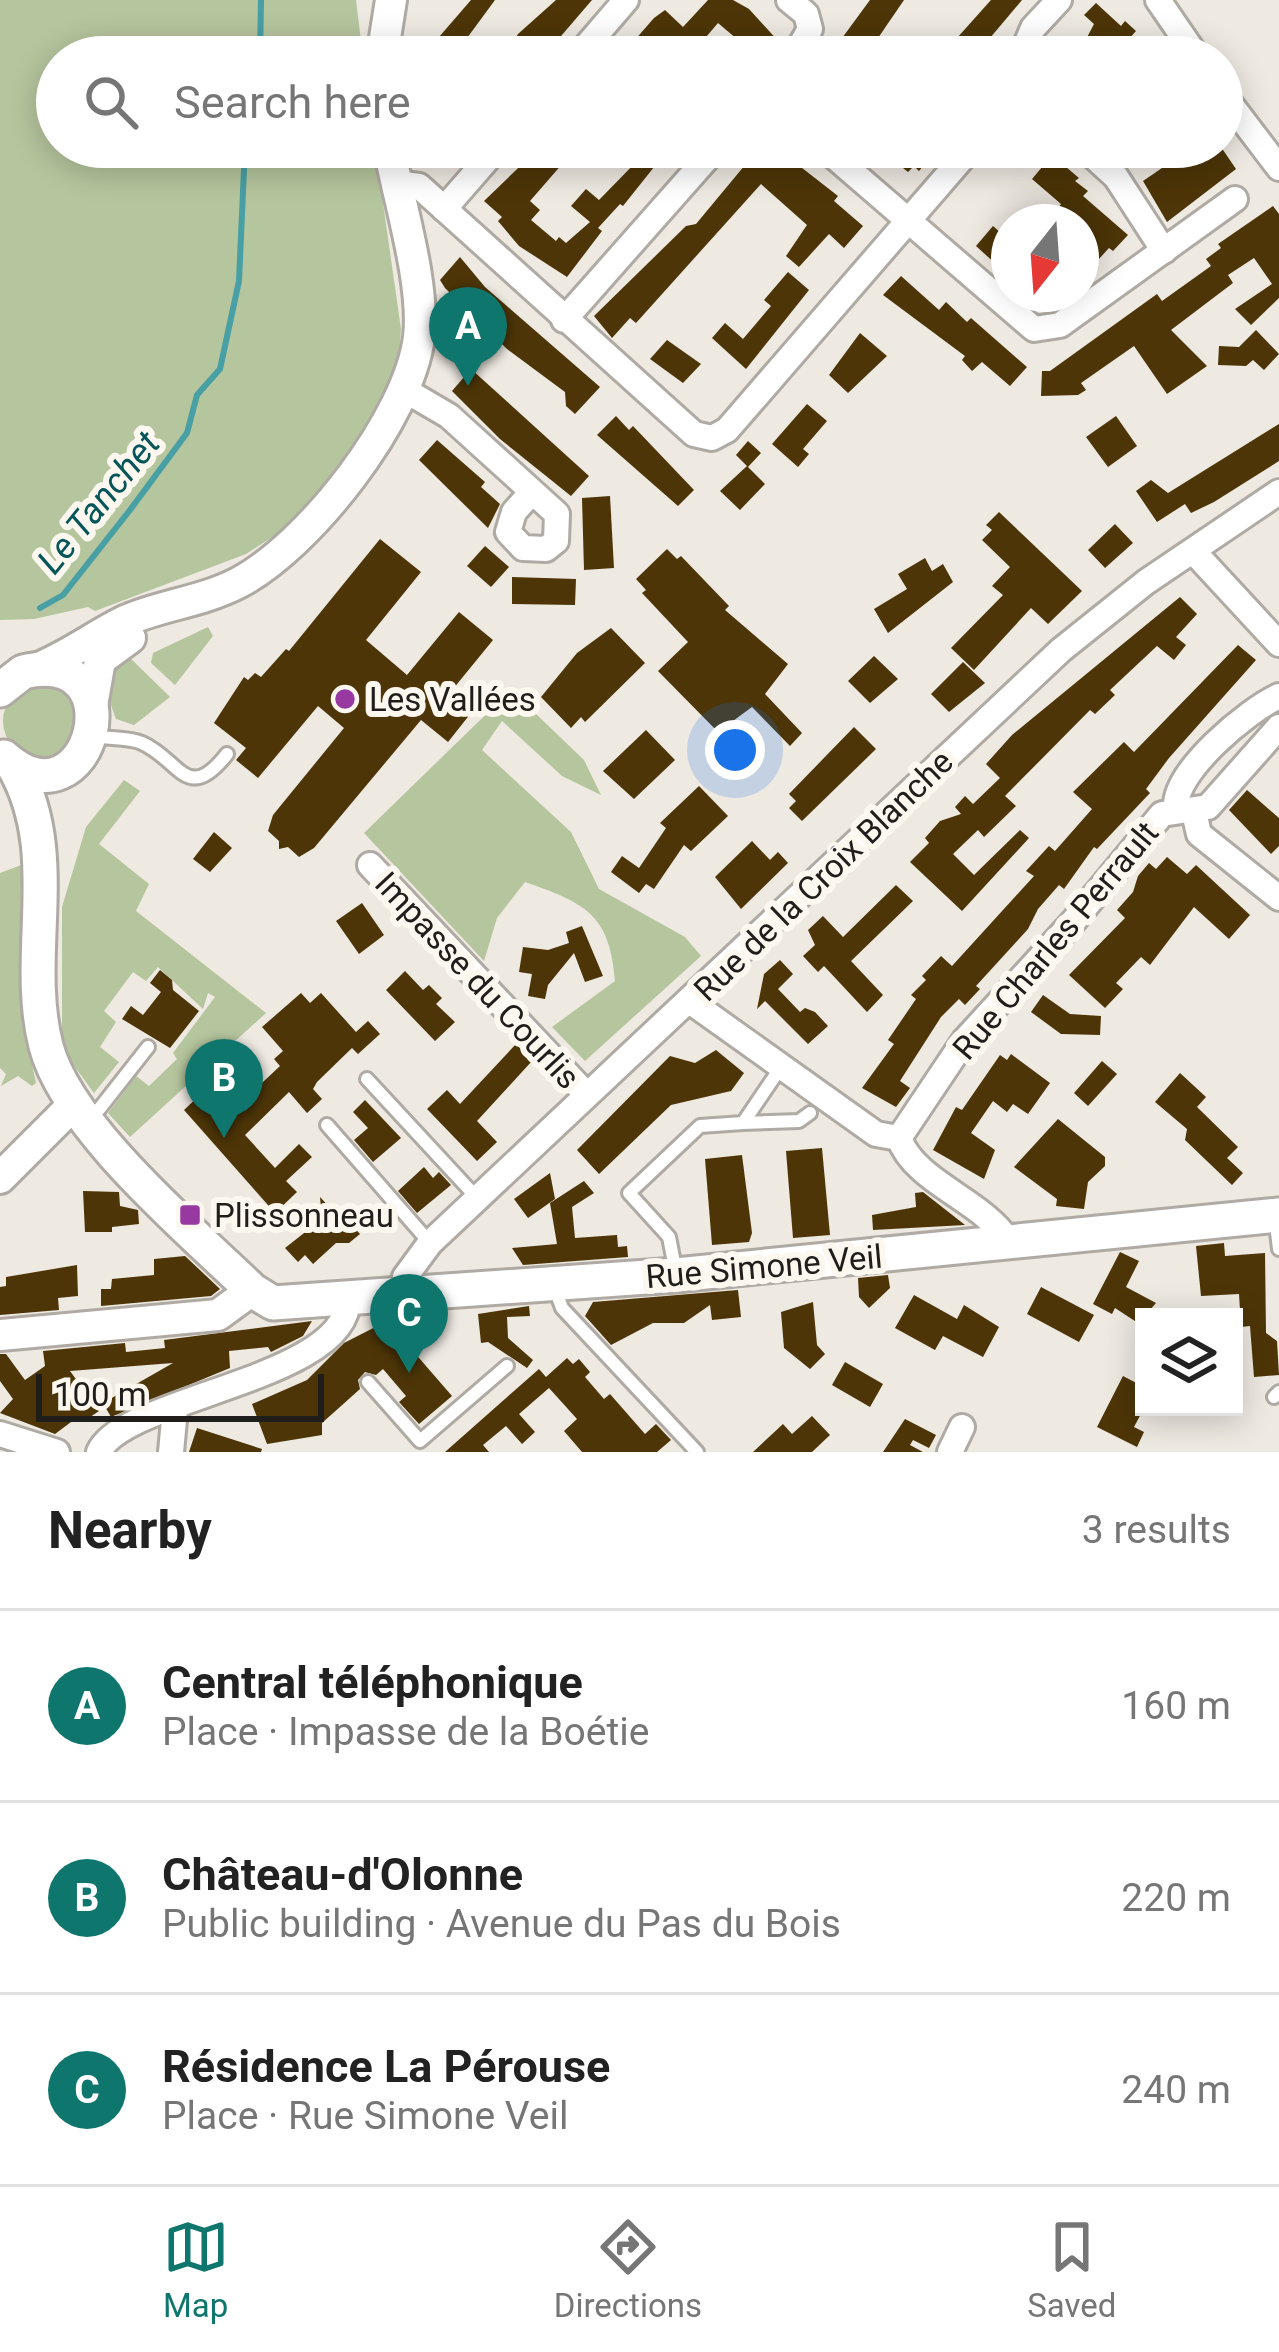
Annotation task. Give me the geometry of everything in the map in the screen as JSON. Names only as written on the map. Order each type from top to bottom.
[{"type":"main road","points":[[15,675],[77,682],[86,735],[60,794],[42,880]]},
{"type":"main road","points":[[6,759],[43,774],[86,735]]},
{"type":"main road","points":[[6,759],[35,814],[42,880],[43,1026],[56,1077],[81,1114],[252,1290]]},
{"type":"main road","name":"Rue Simone Veil","points":[[252,1290],[273,1303],[348,1299],[676,1275],[1010,1242],[1278,1226]]},
{"type":"street","points":[[385,36],[391,0]]},
{"type":"street","points":[[595,36],[626,0]]},
{"type":"street","points":[[789,0],[806,14],[810,28],[806,36]]},
{"type":"street","points":[[1030,36],[1059,0]]},
{"type":"street","points":[[1158,0],[1183,36]]},
{"type":"street","points":[[1243,118],[1276,157]]},
{"type":"street","points":[[15,675],[70,656],[120,623],[170,610],[242,581],[284,549],[364,458],[403,388],[420,324],[392,168]]},
{"type":"street","points":[[444,209],[480,168]]},
{"type":"street","points":[[564,320],[698,168]]},
{"type":"street","points":[[847,168],[1034,329],[1060,325],[1235,199]]},
{"type":"street","points":[[395,183],[415,184],[694,434],[712,438],[727,430],[954,168]]},
{"type":"street","points":[[1106,168],[1164,251]]},
{"type":"street","points":[[403,388],[449,416],[532,492]]},
{"type":"street","name":"Rue de la Croix Blanche","points":[[403,1294],[405,1277],[430,1243],[1061,650],[1279,492]]},
{"type":"street","points":[[1193,551],[1279,644]]},
{"type":"street","points":[[86,735],[100,660],[170,610]]},
{"type":"street","name":"Rue Charles Perrault","points":[[1185,810],[1184,782],[1244,715],[1279,696]]},
{"type":"street","name":"Rue Charles Perrault","points":[[899,1138],[964,1041],[1072,923],[1162,814],[1208,806],[1279,727]]},
{"type":"street","points":[[1185,810],[1199,833],[1279,898]]},
{"type":"street","name":"Impasse du Courlis","points":[[370,865],[587,1095]]},
{"type":"street","points":[[691,1002],[876,1134],[899,1138],[906,1154],[990,1216],[1010,1242]]},
{"type":"street","points":[[0,1178],[81,1114]]},
{"type":"street","points":[[0,1335],[218,1315],[252,1290]]},
{"type":"street","points":[[99,1452],[108,1435],[331,1342],[346,1317],[348,1299]]},
{"type":"street","points":[[171,1452],[175,1409]]},
{"type":"street","points":[[950,1452],[962,1427]]},
{"type":"street","points":[[2,1438],[57,1452]]},
{"type":"lane","points":[[86,735],[141,742],[177,772],[195,779],[211,774],[227,754]]},
{"type":"lane","points":[[81,1114],[148,1046]]},
{"type":"lane","points":[[743,1123],[781,1067]]},
{"type":"lane","points":[[367,1079],[479,1200]]},
{"type":"lane","points":[[676,1275],[668,1237],[628,1193],[700,1126],[799,1120],[810,1113]]},
{"type":"lane","points":[[327,1125],[430,1243]]},
{"type":"lane","points":[[554,1285],[562,1308],[697,1452]]},
{"type":"lane","points":[[368,1382],[420,1441],[507,1366]]},
{"type":"green space","points":[[0,0],[356,0],[360,36],[36,36],[36,168],[378,168],[401,329],[398,369],[387,398],[321,498],[288,527],[246,554],[95,611],[88,607],[34,619],[0,620]]},
{"type":"green space","points":[[208,627],[213,636],[175,685],[151,663],[153,653]]},
{"type":"green space","points":[[124,652],[170,697],[134,725],[116,719],[105,689],[109,661]]},
{"type":"green space","points":[[41,683],[68,694],[79,721],[68,748],[41,759],[14,748],[3,721],[14,694]]},
{"type":"green space","points":[[511,690],[584,760],[601,795],[562,776],[502,721],[482,750],[571,832],[599,889],[685,937],[701,956],[585,1061],[552,1027],[615,981],[607,940],[591,914],[525,882],[497,918],[484,961],[364,833]]},
{"type":"green space","points":[[124,780],[140,791],[99,844],[149,884],[136,911],[266,1013],[130,1137],[108,1113],[136,1076],[149,1086],[177,1059],[173,1053],[215,997],[208,993],[203,1009],[158,967],[146,981],[133,972],[104,1011],[116,1022],[100,1047],[119,1062],[94,1093],[72,1063],[62,1035],[62,907],[86,827]]},
{"type":"green space","points":[[21,865],[24,1027],[36,1083],[32,1086],[18,1076],[1,1086],[6,1074],[0,1068],[0,873]]},
{"type":"building","points":[[471,0],[495,0],[469,36],[440,36]]},
{"type":"building","points":[[556,0],[592,0],[561,36],[518,34]]},
{"type":"building","points":[[708,0],[733,0],[749,9],[774,36],[733,36],[718,23],[707,36],[638,36],[665,10],[683,27]]},
{"type":"building","points":[[870,0],[904,0],[879,36],[844,36]]},
{"type":"building","points":[[991,0],[1022,0],[992,36],[959,36]]},
{"type":"building","points":[[1096,3],[1121,26],[1125,21],[1136,31],[1132,36],[1088,36],[1094,24],[1084,15]]},
{"type":"building","points":[[518,168],[559,168],[530,201],[540,210],[531,220],[556,241],[559,237],[566,243],[590,222],[571,206],[586,189],[599,200],[630,168],[653,168],[598,228],[602,231],[567,277],[519,246],[498,221],[502,217],[484,201]]},
{"type":"building","points":[[743,168],[802,168],[838,196],[834,201],[863,226],[844,248],[829,234],[799,267],[786,256],[807,225],[761,184],[636,323],[630,318],[612,338],[594,316],[686,226],[696,224]]},
{"type":"building","points":[[1041,168],[1067,168],[1079,178],[1075,181],[1088,191],[1083,196],[1092,204],[1061,204],[1032,179]]},
{"type":"building","points":[[1162,168],[1236,169],[1167,222],[1143,181]]},
{"type":"building","points":[[1273,206],[1279,214],[1279,298],[1251,325],[1235,309],[1272,284],[1254,258],[1228,275],[1233,283],[1171,330],[1207,366],[1167,394],[1134,346],[1081,383],[1086,390],[1078,395],[1041,396],[1042,371],[1050,371],[1157,294],[1162,301],[1211,266],[1206,259],[1221,248],[1218,244]]},
{"type":"building","points":[[1099,210],[1128,235],[1113,251],[1109,248],[1099,259]]},
{"type":"building","points":[[991,228],[991,260],[976,246]]},
{"type":"building","points":[[460,257],[485,287],[600,387],[575,414],[566,406],[565,392],[507,349],[445,288],[440,280]]},
{"type":"building","points":[[788,272],[809,290],[746,369],[712,338],[725,323],[743,339],[771,306],[764,300]]},
{"type":"building","points":[[901,276],[939,310],[946,302],[967,322],[971,318],[1027,367],[1010,386],[982,362],[972,371],[962,360],[965,356],[883,295]]},
{"type":"building","points":[[1256,330],[1279,354],[1264,370],[1253,360],[1246,366],[1218,365],[1219,346],[1239,347]]},
{"type":"building","points":[[860,333],[887,356],[848,393],[829,375]]},
{"type":"building","points":[[667,340],[701,364],[683,383],[650,359]]},
{"type":"building","points":[[471,369],[589,476],[571,496],[500,439],[452,391]]},
{"type":"building","points":[[807,404],[827,421],[803,449],[809,454],[798,467],[772,444]]},
{"type":"building","points":[[616,416],[629,430],[633,426],[694,490],[678,506],[597,435]]},
{"type":"building","points":[[1116,416],[1137,446],[1108,467],[1086,437]]},
{"type":"building","points":[[1279,424],[1279,461],[1191,513],[1185,504],[1157,522],[1136,491],[1151,480],[1168,493]]},
{"type":"building","points":[[437,440],[485,482],[481,487],[500,504],[488,528],[419,460]]},
{"type":"building","points":[[748,441],[761,453],[748,467],[765,484],[740,510],[720,491],[747,466],[736,455]]},
{"type":"building","points":[[610,496],[614,568],[584,570],[582,498]]},
{"type":"building","points":[[999,512],[1082,591],[1048,624],[1031,608],[974,670],[951,648],[1003,595],[992,586],[1010,567],[982,540],[992,530],[986,525]]},
{"type":"building","points":[[1115,524],[1133,543],[1105,568],[1088,550]]},
{"type":"building","name":"Les Vallées","points":[[380,539],[421,572],[366,640],[407,675],[459,612],[493,640],[453,689],[475,708],[448,742],[421,720],[314,848],[299,857],[288,847],[279,849],[279,841],[268,831],[273,815],[344,728],[318,706],[258,778],[236,760],[246,748],[214,723],[244,677],[248,680],[255,673],[261,677],[289,651]]},
{"type":"building","points":[[485,546],[509,567],[491,587],[467,566]]},
{"type":"building","points":[[667,549],[677,559],[681,556],[729,606],[725,610],[788,664],[765,694],[802,733],[790,746],[752,707],[718,732],[658,671],[688,642],[642,593],[646,590],[636,579]]},
{"type":"building","points":[[925,558],[932,571],[943,564],[953,582],[888,633],[874,609],[907,589],[898,574]]},
{"type":"building","points":[[512,577],[576,579],[575,605],[512,604]]},
{"type":"building","points":[[1180,597],[1197,614],[1176,637],[1186,645],[1174,660],[1157,646],[1110,690],[1115,695],[1095,714],[1090,710],[1005,796],[1016,806],[984,837],[978,830],[953,854],[974,875],[1020,830],[1029,838],[962,911],[910,862],[929,843],[925,838],[940,821],[961,814],[955,807],[965,796],[973,804],[1000,778],[986,764],[1012,735]]},
{"type":"building","points":[[611,628],[645,663],[585,722],[581,717],[571,728],[541,697],[577,653]]},
{"type":"building","points":[[1238,645],[1256,660],[1169,758],[1146,789],[1150,793],[1094,847],[1064,889],[1059,885],[1038,909],[1028,929],[976,986],[980,989],[965,1005],[959,999],[941,1017],[900,1081],[910,1088],[896,1107],[862,1088],[894,1044],[888,1040],[916,999],[911,995],[926,980],[922,976],[941,956],[952,966],[1034,876],[1026,871],[1049,846],[1055,851],[1092,809],[1073,792],[1124,742],[1134,752]]},
{"type":"building","points":[[874,656],[898,679],[870,703],[848,681]]},
{"type":"building","points":[[963,662],[985,683],[949,712],[931,694]]},
{"type":"building","points":[[854,727],[876,749],[802,821],[789,808],[796,801],[789,794]]},
{"type":"building","points":[[646,730],[675,760],[634,799],[603,771]]},
{"type":"building","points":[[699,786],[728,816],[691,851],[684,845],[654,889],[646,884],[639,893],[611,872],[622,856],[639,868],[666,828],[660,823]]},
{"type":"building","points":[[1247,790],[1279,818],[1279,846],[1271,854],[1229,810]]},
{"type":"building","points":[[214,832],[232,848],[210,872],[193,859]]},
{"type":"building","points":[[752,841],[770,860],[778,852],[788,863],[741,909],[715,877]]},
{"type":"building","points":[[1167,857],[1187,874],[1196,865],[1250,915],[1229,939],[1194,907],[1150,965],[1141,957],[1116,983],[1123,989],[1105,1008],[1069,975],[1125,918],[1117,910],[1133,892],[1138,876],[1149,863],[1156,869]]},
{"type":"building","points":[[896,885],[913,901],[851,961],[883,995],[867,1012],[824,966],[818,972],[803,956],[815,945],[808,930],[823,916],[843,937]]},
{"type":"building","points":[[362,903],[384,935],[359,954],[336,921]]},
{"type":"building","points":[[582,926],[603,976],[585,982],[574,953],[548,985],[545,999],[528,996],[532,974],[519,972],[523,947],[548,950],[569,943],[566,932]]},
{"type":"building","points":[[780,960],[793,974],[778,989],[800,1012],[805,1008],[815,1012],[828,1026],[808,1044],[765,1001],[757,1009],[764,974]]},
{"type":"building","points":[[160,970],[172,980],[173,990],[199,1011],[170,1048],[122,1019],[131,1006],[143,1015],[161,992],[150,983]]},
{"type":"building","points":[[405,971],[423,990],[429,985],[442,998],[436,1004],[455,1022],[435,1041],[386,990]]},
{"type":"building","points":[[301,993],[310,1003],[321,993],[356,1032],[368,1021],[380,1034],[358,1054],[352,1048],[317,1082],[313,1089],[322,1099],[307,1113],[289,1092],[245,1135],[275,1168],[299,1144],[312,1157],[286,1181],[297,1192],[275,1213],[184,1110],[203,1092],[227,1116],[280,1066],[274,1059],[283,1051],[262,1027]]},
{"type":"building","points":[[1043,995],[1070,1014],[1101,1016],[1100,1035],[1061,1034],[1031,1012]]},
{"type":"building","points":[[516,1044],[532,1061],[477,1121],[497,1142],[477,1161],[427,1109],[447,1090],[460,1104]]},
{"type":"building","points":[[716,1050],[744,1073],[731,1091],[671,1105],[599,1174],[577,1150],[670,1056],[695,1063]]},
{"type":"building","points":[[1011,1054],[1050,1083],[1028,1114],[1013,1104],[1007,1112],[993,1101],[971,1133],[995,1150],[984,1179],[933,1150],[956,1107],[962,1110],[1000,1055],[1007,1060]]},
{"type":"building","points":[[1102,1061],[1117,1074],[1088,1106],[1074,1093]]},
{"type":"building","points":[[1180,1073],[1206,1097],[1197,1107],[1238,1147],[1227,1158],[1243,1173],[1232,1185],[1185,1140],[1187,1129],[1155,1102]]},
{"type":"building","points":[[365,1100],[401,1138],[373,1162],[354,1140],[368,1128],[353,1112]]},
{"type":"building","points":[[1058,1119],[1105,1157],[1105,1166],[1088,1182],[1084,1209],[1056,1206],[1057,1199],[1014,1167]]},
{"type":"building","points":[[822,1148],[830,1235],[793,1238],[786,1151]]},
{"type":"building","points":[[742,1155],[752,1233],[749,1242],[712,1245],[705,1159]]},
{"type":"building","points":[[424,1167],[433,1178],[439,1172],[451,1185],[417,1213],[398,1191]]},
{"type":"building","points":[[550,1173],[555,1199],[528,1218],[514,1199]]},
{"type":"building","points":[[584,1181],[594,1193],[572,1207],[575,1238],[617,1235],[618,1247],[627,1246],[628,1257],[523,1265],[512,1248],[557,1244],[550,1203]]},
{"type":"building","points":[[83,1191],[119,1192],[120,1206],[138,1210],[139,1224],[112,1227],[112,1232],[85,1232]]},
{"type":"building","points":[[923,1192],[965,1225],[873,1230],[872,1215],[916,1207],[915,1193]]},
{"type":"building","points":[[320,1197],[335,1213],[348,1214],[348,1221],[360,1234],[349,1243],[336,1243],[313,1264],[305,1255],[298,1262],[285,1248],[322,1219]]},
{"type":"building","points":[[1224,1243],[1225,1256],[1265,1253],[1266,1333],[1277,1341],[1279,1375],[1254,1377],[1250,1326],[1243,1327],[1239,1294],[1201,1296],[1196,1246]]},
{"type":"building","points":[[1120,1252],[1139,1261],[1126,1287],[1156,1303],[1152,1308],[1135,1308],[1135,1321],[1115,1308],[1112,1314],[1093,1304]]},
{"type":"building","points":[[185,1256],[220,1289],[211,1296],[101,1306],[101,1289],[111,1289],[112,1279],[154,1275],[154,1259]]},
{"type":"building","points":[[77,1265],[78,1296],[58,1298],[59,1310],[0,1315],[0,1287],[6,1286],[6,1277]]},
{"type":"building","points":[[888,1275],[890,1288],[869,1308],[859,1297],[858,1278]]},
{"type":"building","points":[[1041,1287],[1094,1315],[1079,1342],[1027,1314]]},
{"type":"building","points":[[738,1290],[741,1317],[712,1320],[710,1305],[684,1323],[653,1323],[611,1345],[585,1316],[593,1302]]},
{"type":"building","points":[[914,1295],[957,1319],[964,1305],[999,1327],[983,1357],[943,1336],[935,1350],[895,1328]]},
{"type":"building","points":[[813,1302],[817,1345],[825,1354],[810,1369],[784,1348],[781,1312]]},
{"type":"building","points":[[529,1306],[530,1316],[507,1317],[508,1338],[533,1360],[527,1368],[488,1342],[481,1343],[478,1314]]},
{"type":"building","points":[[312,1321],[303,1336],[271,1352],[268,1347],[229,1351],[230,1368],[111,1417],[103,1403],[173,1363],[70,1371],[99,1411],[83,1422],[79,1416],[55,1434],[0,1413],[13,1399],[0,1381],[0,1354],[6,1354],[25,1380],[45,1366],[43,1351],[125,1343],[126,1352],[165,1348],[164,1340]]},
{"type":"building","points":[[387,1321],[452,1396],[419,1424],[399,1402],[406,1396],[383,1369],[376,1375],[365,1372],[358,1380],[360,1389],[322,1423],[322,1435],[267,1444],[252,1404],[307,1380],[344,1343]]},
{"type":"building","points":[[567,1358],[573,1364],[579,1359],[590,1372],[585,1377],[604,1399],[610,1394],[645,1434],[656,1424],[671,1440],[657,1452],[582,1452],[564,1431],[577,1419],[549,1388],[519,1414],[535,1432],[522,1444],[506,1426],[483,1445],[489,1452],[445,1452],[539,1369],[546,1377]]},
{"type":"building","points":[[845,1362],[883,1384],[870,1407],[832,1385]]},
{"type":"building","points":[[1123,1376],[1135,1382],[1135,1416],[1140,1416],[1134,1427],[1144,1432],[1137,1447],[1097,1427]]},
{"type":"building","points":[[812,1416],[830,1435],[812,1452],[753,1452],[783,1424],[792,1434]]},
{"type":"building","points":[[905,1419],[936,1435],[929,1448],[913,1440],[910,1445],[923,1452],[883,1452]]},
{"type":"building","points":[[197,1428],[262,1449],[261,1452],[189,1452]]},
{"type":"waterway","name":"Le Tanchet","points":[[260,36],[261,0]]},
{"type":"waterway","name":"Le Tanchet","points":[[40,608],[63,595],[130,510],[187,433],[197,395],[220,369],[239,281],[244,168]]},
{"type":"place","name":"Central téléphonique","points":[[468,386]]},
{"type":"place","name":"Les Vallées","points":[[345,699]]},
{"type":"place","name":"Château-d'Olonne","points":[[224,1138]]},
{"type":"place","name":"Plissonneau","points":[[190,1215]]},
{"type":"place","name":"Résidence La Pérouse","points":[[409,1373]]}]
